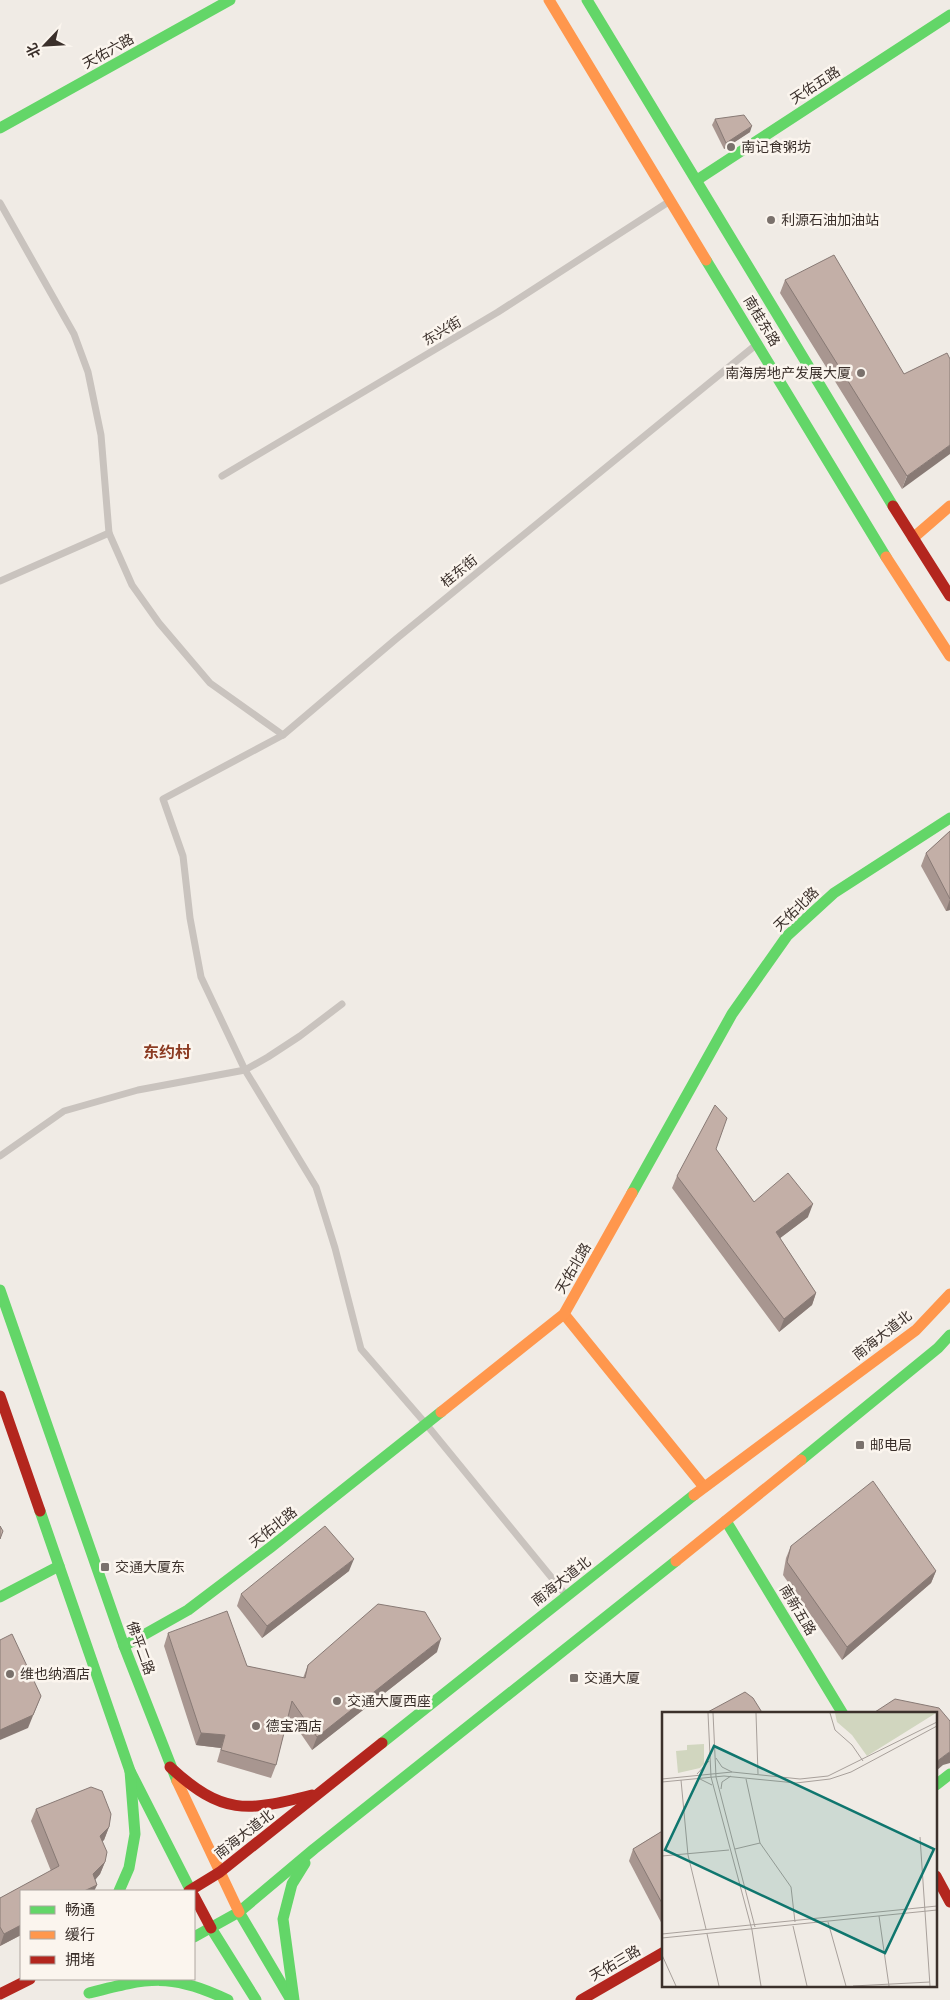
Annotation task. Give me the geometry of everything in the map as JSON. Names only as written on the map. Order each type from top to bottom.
[{"type":"main road","name":"天佑六路","points":[[0,128],[230,0]]},
{"type":"main road","name":"南桂东路","points":[[549,0],[885,554],[950,656]]},
{"type":"main road","name":"南桂东路","points":[[587,0],[950,596]]},
{"type":"main road","name":"天佑五路","points":[[697,180],[950,14]]},
{"type":"main road","points":[[913,538],[950,506]]},
{"type":"main road","name":"天佑北路","points":[[124,1646],[188,1610],[271,1547],[564,1314],[732,1014],[787,936],[834,894],[950,818]]},
{"type":"main road","name":"佛平二路","points":[[0,1290],[124,1646],[170,1767],[192,1817],[239,1912],[292,2000]]},
{"type":"main road","name":"南海大道北","points":[[194,1890],[320,1794],[704,1487],[916,1330],[950,1294]]},
{"type":"main road","points":[[564,1314],[704,1487]]},
{"type":"main road","points":[[195,1936],[239,1912],[314,1849],[726,1521],[938,1348],[950,1335]]},
{"type":"main road","points":[[0,1396],[130,1772],[190,1890]]},
{"type":"main road","name":"南新五路","points":[[726,1521],[842,1712]]},
{"type":"main road","points":[[0,1597],[59,1566]]},
{"type":"main road","points":[[170,1767],[203,1794],[216,1802],[242,1809],[271,1806],[320,1794]]},
{"type":"main road","points":[[119,1890],[129,1868],[135,1834],[130,1772]]},
{"type":"main road","points":[[938,1783],[950,1774]]},
{"type":"main road","points":[[292,2000],[282,1919],[292,1884],[314,1849]]},
{"type":"main road","points":[[938,1880],[950,1902]]},
{"type":"main road","points":[[195,1899],[256,2000]]},
{"type":"main road","name":"天佑三路","points":[[581,2000],[662,1953]]},
{"type":"main road","points":[[0,1994],[28,1980]]},
{"type":"main road","points":[[113,1980],[85,1994],[140,1980],[176,1981],[208,1990],[228,2000]]},
{"type":"lane","name":"东兴街","points":[[222,476],[498,312],[671,200]]},
{"type":"lane","points":[[0,203],[74,334],[88,372],[101,435],[109,533],[132,585],[159,623],[210,683],[282,735]]},
{"type":"lane","name":"桂东街","points":[[245,1070],[201,977],[190,918],[183,856],[163,799],[282,735],[396,639],[758,343]]},
{"type":"lane","points":[[0,581],[109,533]]},
{"type":"lane","points":[[0,1156],[64,1111],[138,1090],[245,1070],[300,1036],[342,1004]]},
{"type":"lane","points":[[245,1070],[316,1187],[335,1248],[361,1349],[426,1424],[567,1596]]},
{"type":"building","points":[[744,115],[752,126],[726,143],[715,119]]},
{"type":"building","name":"南海房地产发展大厦","points":[[834,255],[904,374],[947,353],[950,359],[950,445],[907,476],[785,280]]},
{"type":"building","points":[[950,831],[950,899],[926,853]]},
{"type":"building","points":[[715,1105],[727,1118],[716,1149],[754,1202],[788,1173],[813,1204],[776,1232],[816,1293],[784,1319],[677,1176]]},
{"type":"building","points":[[873,1481],[936,1571],[847,1647],[787,1562],[791,1546]]},
{"type":"building","points":[[0,1526],[3,1531],[0,1539]]},
{"type":"building","points":[[325,1526],[354,1559],[267,1626],[241,1594]]},
{"type":"building","points":[[378,1604],[425,1612],[441,1639],[317,1737],[292,1701],[276,1765],[221,1750],[225,1735],[201,1733],[168,1633],[227,1611],[247,1666],[305,1678],[308,1665]]},
{"type":"building","name":"维也纳酒店","points":[[12,1634],[41,1696],[33,1715],[0,1730],[0,1640]]},
{"type":"building","points":[[745,1692],[753,1698],[762,1712],[708,1712]]},
{"type":"building","points":[[895,1699],[939,1708],[950,1721],[950,1752],[938,1761],[938,1712],[875,1712]]},
{"type":"building","points":[[91,1787],[102,1791],[111,1814],[109,1827],[100,1836],[107,1852],[105,1862],[93,1874],[97,1885],[86,1890],[20,1890],[20,1926],[4,1934],[0,1927],[0,1898],[59,1866],[36,1809]]},
{"type":"building","points":[[662,1831],[662,1903],[633,1849]]},
{"type":"traffic: fast","points":[[0,128],[230,0]]},
{"type":"traffic: fast","points":[[587,0],[893,506]]},
{"type":"traffic: fast","points":[[697,180],[950,15]]},
{"type":"traffic: fast","points":[[706,260],[886,557]]},
{"type":"traffic: fast","points":[[632,1193],[732,1014],[787,936],[834,893],[950,818]]},
{"type":"traffic: fast","points":[[0,1290],[124,1646],[177,1781]]},
{"type":"traffic: fast","points":[[801,1460],[938,1348],[950,1335]]},
{"type":"traffic: fast","points":[[124,1646],[188,1610],[271,1547],[441,1412]]},
{"type":"traffic: fast","points":[[382,1743],[694,1495]]},
{"type":"traffic: fast","points":[[40,1511],[130,1771],[190,1890]]},
{"type":"traffic: fast","points":[[726,1521],[842,1712]]},
{"type":"traffic: fast","points":[[195,1936],[239,1912],[314,1849],[676,1561]]},
{"type":"traffic: fast","points":[[0,1597],[59,1566]]},
{"type":"traffic: fast","points":[[119,1890],[129,1868],[135,1834],[130,1771]]},
{"type":"traffic: fast","points":[[938,1783],[950,1774]]},
{"type":"traffic: fast","points":[[294,2000],[283,1919],[292,1884],[305,1863]]},
{"type":"traffic: fast","points":[[239,1912],[291,2000]]},
{"type":"traffic: fast","points":[[211,1928],[256,2000]]},
{"type":"traffic: fast","points":[[89,1993],[144,1981],[159,1980],[191,1985],[228,2000]]},
{"type":"traffic: slow","points":[[549,0],[706,260]]},
{"type":"traffic: slow","points":[[913,538],[950,506]]},
{"type":"traffic: slow","points":[[886,557],[950,656]]},
{"type":"traffic: slow","points":[[441,1412],[564,1314],[632,1193]]},
{"type":"traffic: slow","points":[[694,1495],[916,1330],[950,1294]]},
{"type":"traffic: slow","points":[[564,1314],[704,1487]]},
{"type":"traffic: slow","points":[[676,1561],[801,1460]]},
{"type":"traffic: slow","points":[[177,1781],[239,1912]]},
{"type":"traffic: jam","points":[[893,506],[950,596]]},
{"type":"traffic: jam","points":[[0,1396],[40,1511]]},
{"type":"traffic: jam","points":[[191,1890],[220,1872],[382,1743]]},
{"type":"traffic: jam","points":[[170,1767],[188,1783],[205,1794],[220,1801],[236,1805],[269,1805],[312,1795]]},
{"type":"traffic: jam","points":[[938,1880],[950,1902]]},
{"type":"traffic: jam","points":[[195,1898],[211,1928]]},
{"type":"traffic: jam","points":[[581,2000],[662,1953]]},
{"type":"traffic: jam","points":[[0,1994],[28,1980]]},
{"type":"place","name":"南记食粥坊","points":[[731,147]]},
{"type":"place","name":"利源石油加油站","points":[[771,220]]},
{"type":"place","name":"南海房地产发展大厦","points":[[861,373]]},
{"type":"place","name":"邮电局","points":[[860,1445]]},
{"type":"place","name":"交通大厦东","points":[[105,1567]]},
{"type":"place","name":"维也纳酒店","points":[[10,1674]]},
{"type":"place","name":"交通大厦","points":[[574,1678]]},
{"type":"place","name":"交通大厦西座","points":[[337,1701]]},
{"type":"place","name":"德宝酒店","points":[[256,1726]]},
{"type":"district","name":"东约村","points":[[167,1052]]}]
